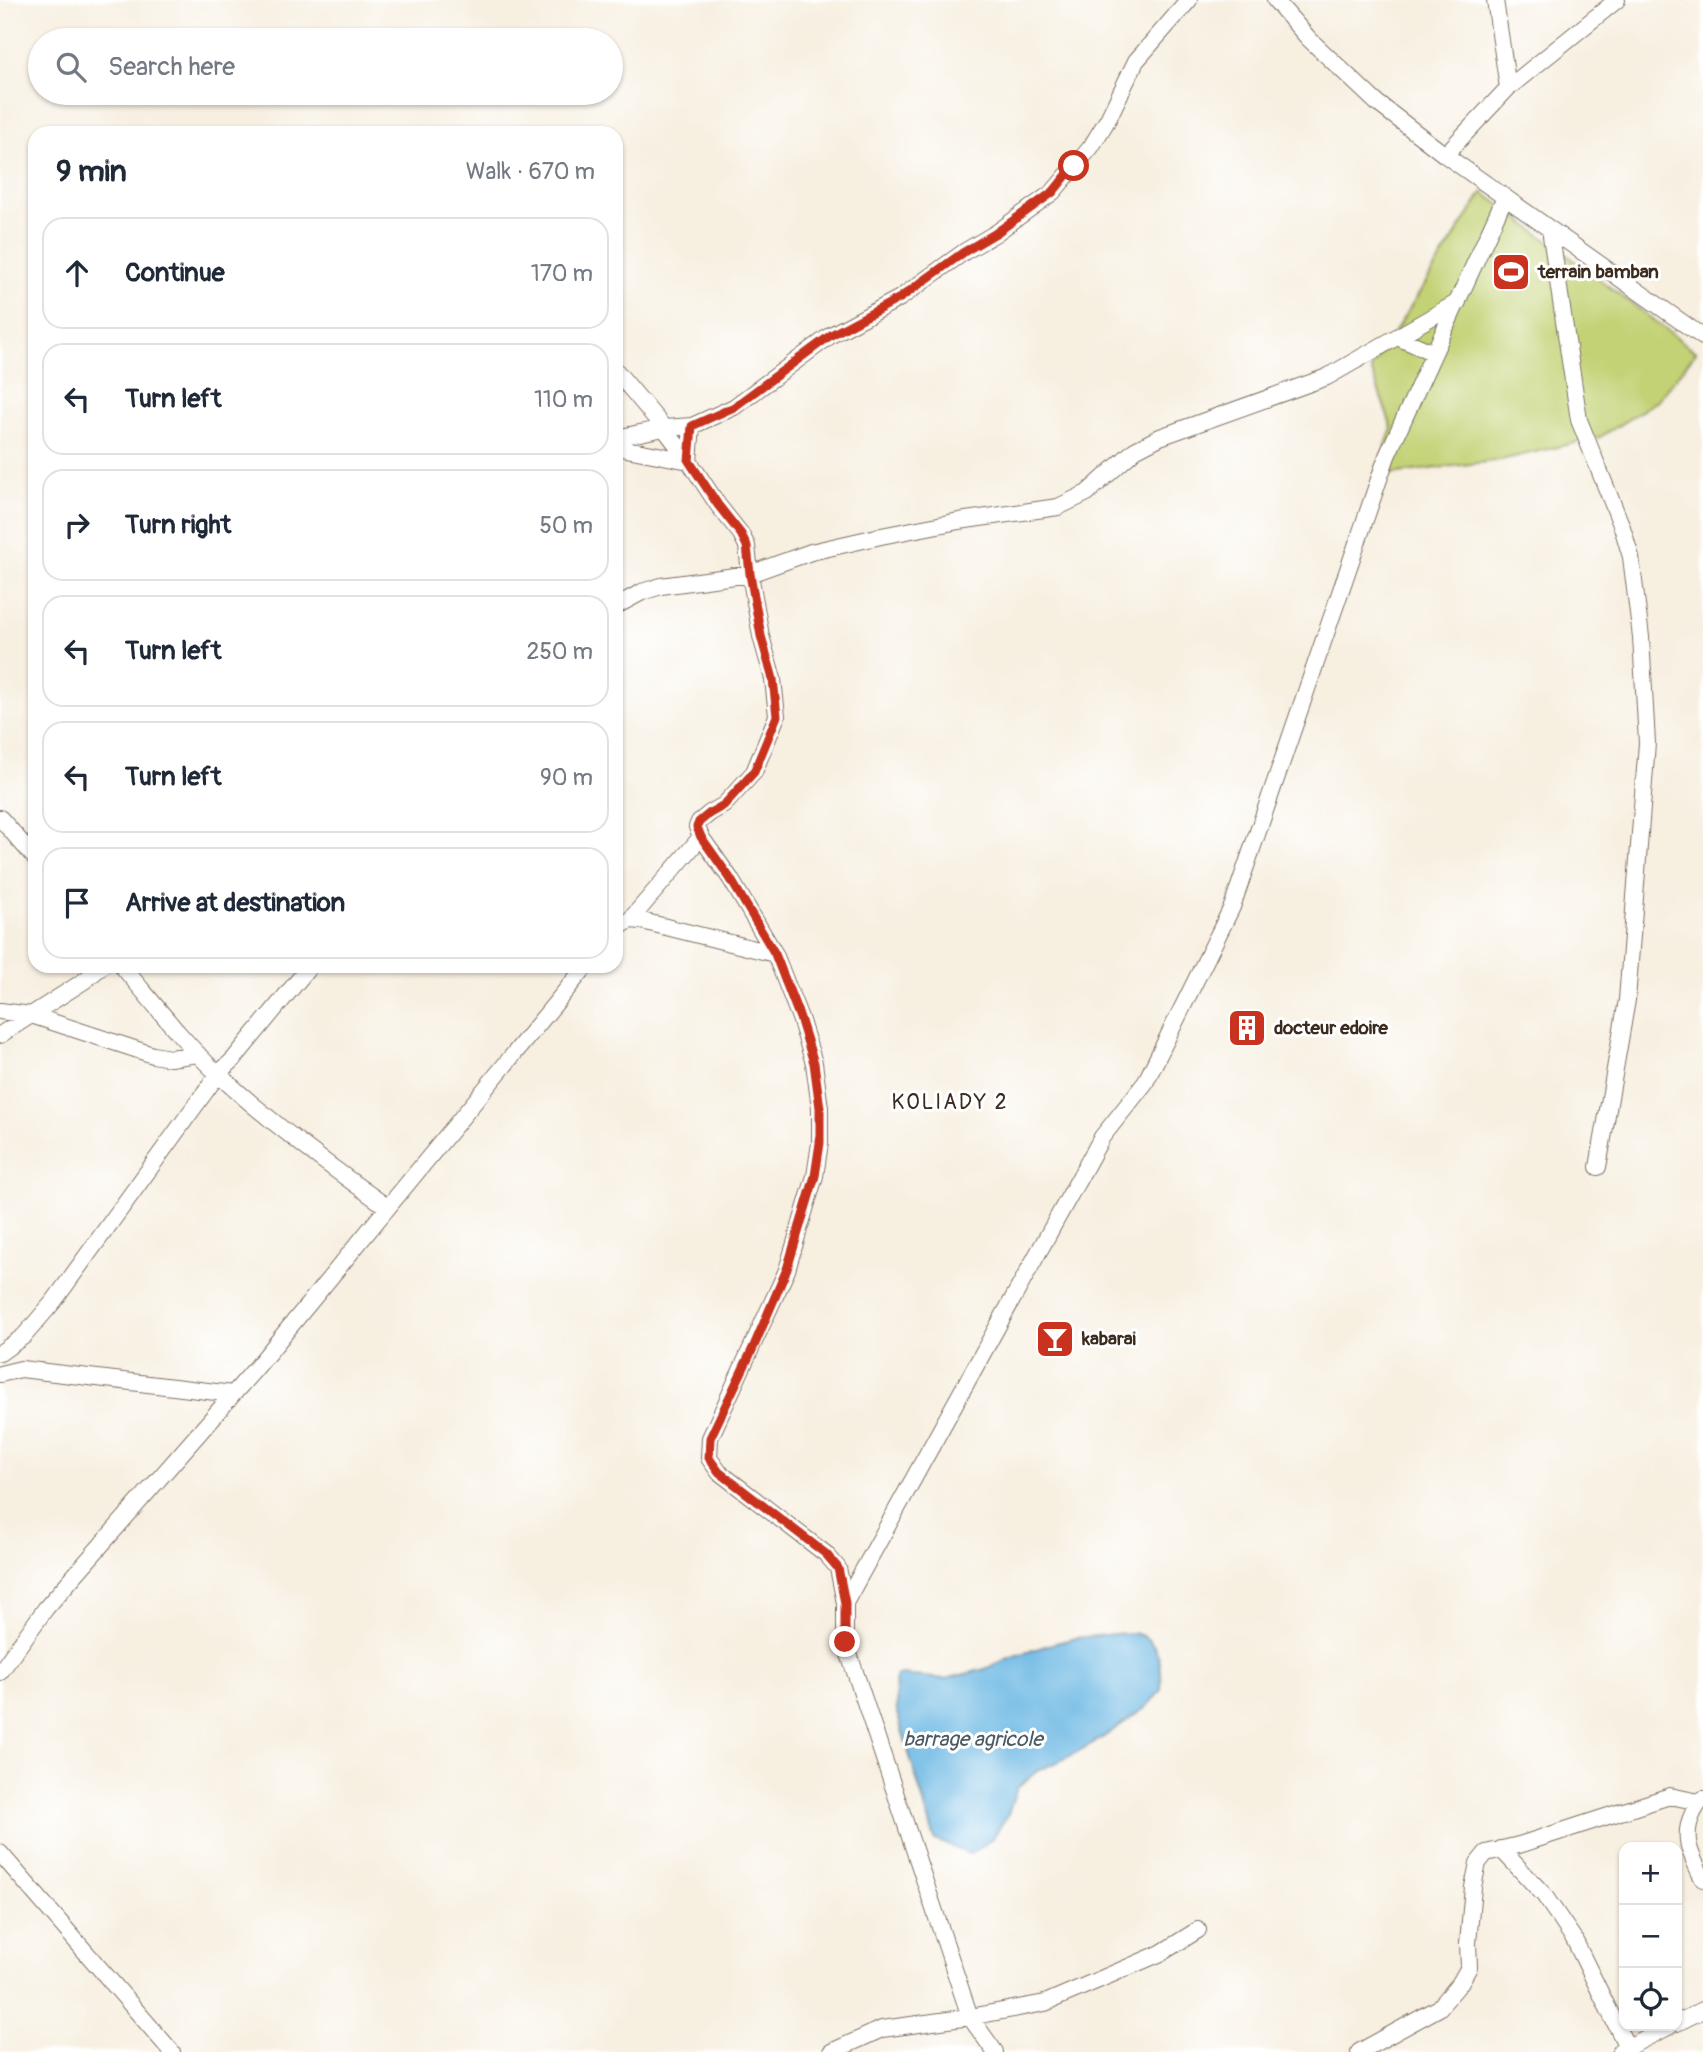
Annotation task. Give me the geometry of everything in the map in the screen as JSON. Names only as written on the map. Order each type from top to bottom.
[{"type":"street","points":[[623,437],[664,428],[692,426],[734,407],[831,335],[900,298],[1053,192],[1091,146],[1108,120],[1136,61],[1189,0]]},
{"type":"street","points":[[1275,0],[1309,39],[1376,102],[1445,155],[1703,337]]},
{"type":"street","points":[[1495,0],[1508,88]]},
{"type":"street","points":[[1445,155],[1508,88],[1618,0]]},
{"type":"street","points":[[845,1603],[1101,1137],[1145,1083],[1232,907],[1387,456],[1505,197]]},
{"type":"street","points":[[1550,229],[1579,421],[1622,527],[1631,557],[1641,637],[1647,743],[1627,1000],[1598,1167]]},
{"type":"street","points":[[623,601],[660,586],[750,574],[811,552],[881,536],[959,521],[1058,508],[1087,493],[1135,450],[1160,437],[1327,377],[1458,302]]},
{"type":"street","points":[[1397,337],[1434,353]]},
{"type":"street","points":[[623,379],[689,461],[747,546],[761,636],[773,679],[777,716],[754,772],[724,805],[699,822],[697,827],[775,954],[814,1063],[820,1108],[820,1143],[815,1176],[787,1269],[710,1438],[709,1458],[719,1472],[826,1554],[838,1568],[845,1603],[845,1642],[970,2017],[995,2052]]},
{"type":"street","points":[[689,461],[692,426]]},
{"type":"street","points":[[623,447],[689,461]]},
{"type":"street","points":[[0,818],[28,850]]},
{"type":"street","points":[[623,924],[630,920],[701,837]]},
{"type":"street","points":[[630,920],[775,954]]},
{"type":"street","points":[[0,1035],[94,973]]},
{"type":"street","points":[[128,973],[218,1074],[310,1152],[387,1206]]},
{"type":"street","points":[[0,1353],[24,1336],[54,1301],[218,1074],[233,1060],[304,973]]},
{"type":"street","points":[[0,1671],[46,1608],[233,1394],[580,973]]},
{"type":"street","points":[[0,1011],[31,1015],[153,1055],[170,1058],[198,1054]]},
{"type":"street","points":[[0,1374],[21,1369],[233,1394]]},
{"type":"street","points":[[1359,2052],[1439,2008],[1460,1983],[1469,1968],[1468,1943],[1473,1887],[1478,1863],[1486,1853],[1670,1796],[1701,1800],[1686,1827],[1691,1856],[1703,1879]]},
{"type":"street","points":[[1502,1849],[1544,1895],[1574,1938],[1622,2050],[1660,2031]]},
{"type":"street","points":[[0,1853],[172,2052]]},
{"type":"street","points":[[831,2052],[882,2029],[1045,2003],[1161,1953],[1198,1930]]},
{"type":"street","points":[[1682,2020],[1703,2010]]},
{"type":"green space","name":"terrain bamban","points":[[1483,192],[1696,352],[1657,401],[1600,437],[1501,460],[1375,476],[1392,428],[1371,369]]},
{"type":"water","name":"barrage agricole","points":[[1129,1633],[1145,1638],[1156,1650],[1161,1691],[1145,1708],[1102,1738],[1037,1771],[1017,1788],[1008,1814],[992,1839],[970,1854],[935,1840],[897,1713],[895,1677],[901,1675],[945,1679],[985,1669],[1009,1658],[1076,1638]]},
{"type":"place","name":"terrain bamban","points":[[1511,272]]},
{"type":"place","name":"docteur edoire","points":[[1247,1028]]},
{"type":"place","name":"kabarai","points":[[1055,1339]]},
{"type":"district","name":"KOLIADY 2","points":[[950,1102]]},
{"type":"route","points":[[845,1642],[845,1603],[838,1568],[826,1554],[719,1472],[709,1458],[710,1438],[787,1269],[815,1176],[820,1143],[820,1108],[814,1063],[775,954],[697,827],[710,813],[724,805],[754,772],[777,716],[773,679],[761,636],[747,546],[689,461],[690,438],[692,426],[734,407],[831,335],[900,298],[964,252],[996,233],[1053,192],[1074,166]]}]
